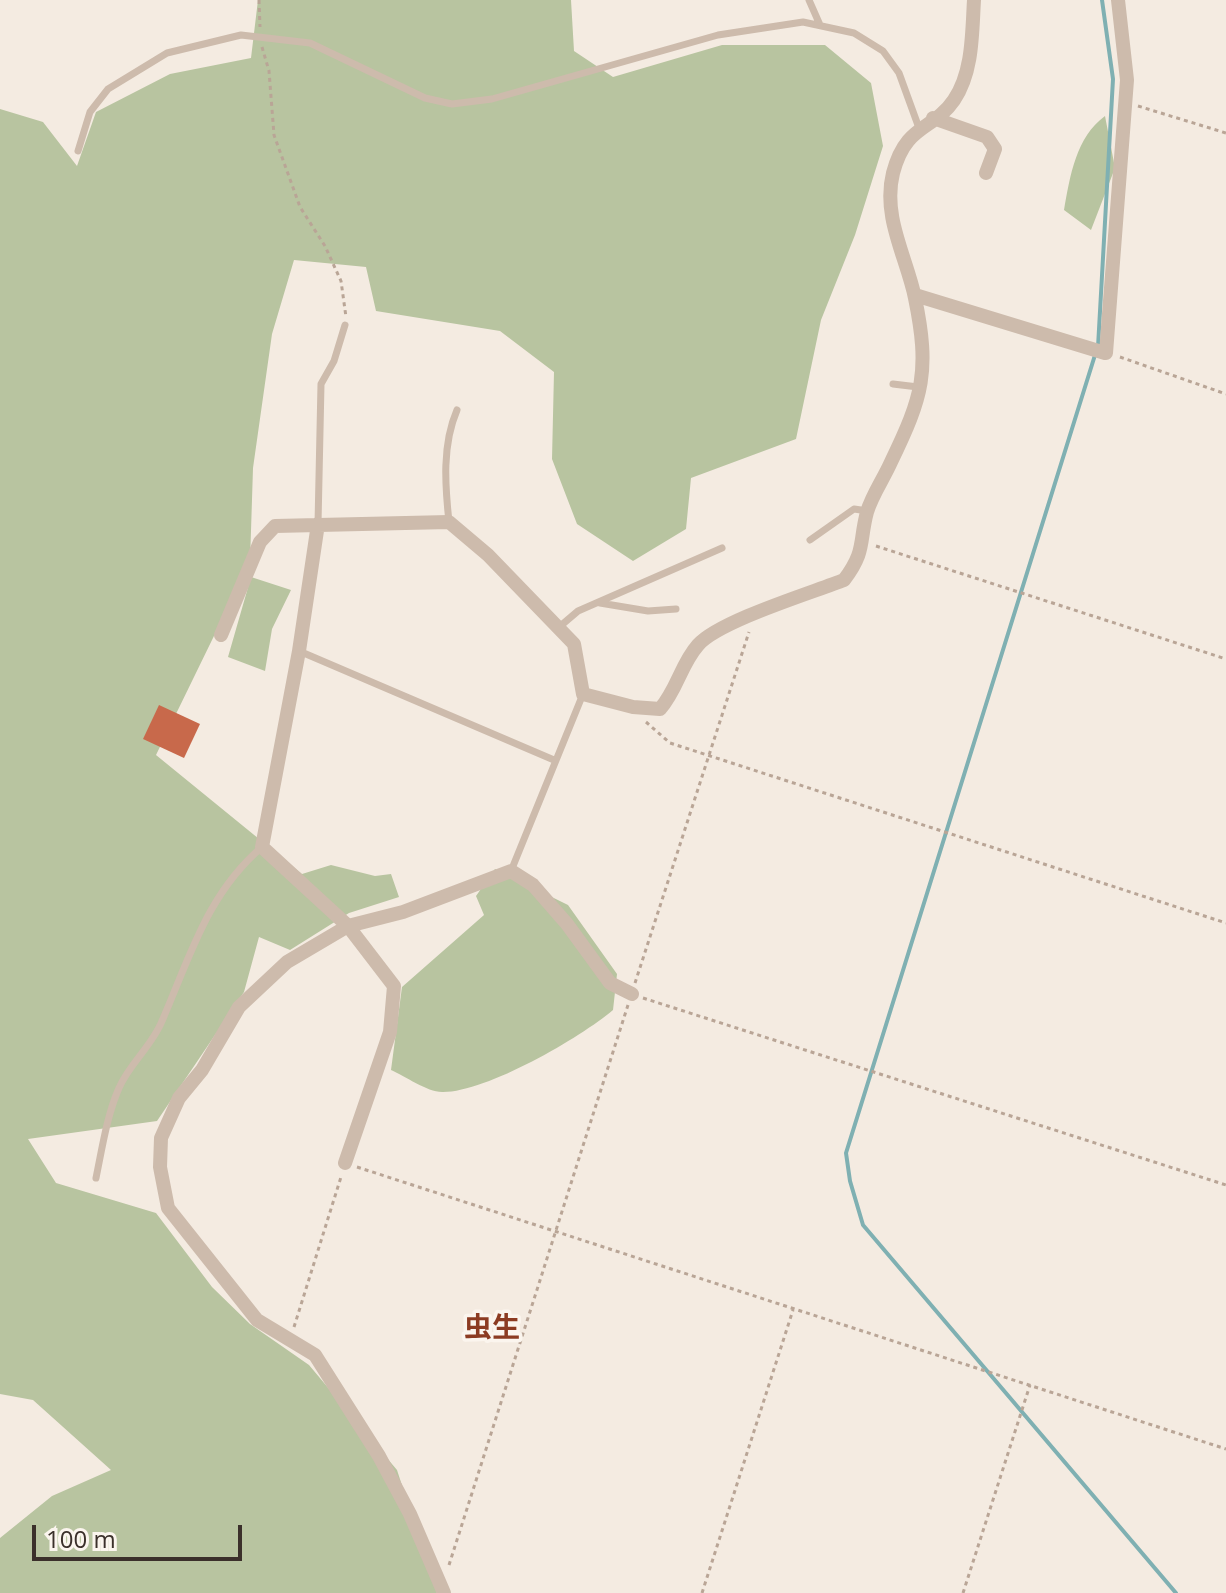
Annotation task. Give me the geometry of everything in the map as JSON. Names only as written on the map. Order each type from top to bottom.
[{"type":"street","points":[[221,635],[260,542],[275,526],[449,522],[488,555],[574,644],[583,694],[633,707],[660,709],[670,698],[701,641],[755,613],[844,580],[864,542],[868,511],[911,420],[922,388],[924,349],[915,295],[900,252],[892,211],[893,175],[906,142],[952,103],[966,78],[974,0]]},
{"type":"street","points":[[915,295],[1101,351],[1127,80],[1118,0]]},
{"type":"street","points":[[933,118],[987,137],[995,149],[986,173]]},
{"type":"street","points":[[318,524],[299,651],[262,847],[348,926],[394,986],[390,1032],[345,1163]]},
{"type":"street","points":[[443,1590],[410,1514],[379,1456],[315,1355],[257,1320],[168,1208],[160,1167],[161,1138],[179,1098],[202,1070],[239,1007],[287,962],[348,926],[403,912],[511,871],[533,885],[550,904],[610,983],[632,994]]},
{"type":"lane","points":[[809,0],[820,25]]},
{"type":"lane","points":[[78,151],[90,112],[108,89],[167,53],[241,35],[310,43],[425,98],[452,104],[492,99],[718,35],[778,23],[820,25],[854,33],[883,51],[899,73],[919,128]]},
{"type":"lane","points":[[318,524],[321,384],[334,361],[345,325]]},
{"type":"lane","points":[[893,384],[922,388]]},
{"type":"lane","points":[[449,522],[445,486],[446,454],[457,410]]},
{"type":"lane","points":[[810,540],[854,509],[868,511]]},
{"type":"lane","points":[[558,628],[578,611],[722,548]]},
{"type":"lane","points":[[598,603],[648,611],[676,609]]},
{"type":"lane","points":[[299,651],[554,760]]},
{"type":"lane","points":[[511,871],[583,694]]},
{"type":"lane","points":[[96,1178],[119,1087],[161,1023],[188,951],[211,907],[237,868],[262,847]]},
{"type":"path","points":[[259,0],[262,58],[269,71],[274,135],[300,207],[325,246],[341,281],[346,305],[345,325]]},
{"type":"path","points":[[1124,102],[1226,133]]},
{"type":"path","points":[[1101,351],[1226,394]]},
{"type":"path","points":[[864,542],[1226,659]]},
{"type":"path","points":[[443,1590],[553,1231],[755,613]]},
{"type":"path","points":[[633,707],[653,731],[670,743],[1226,923]]},
{"type":"path","points":[[632,994],[1226,1185]]},
{"type":"path","points":[[291,1338],[345,1163],[1226,1449]]},
{"type":"path","points":[[702,1593],[793,1310]]},
{"type":"path","points":[[963,1593],[1030,1385]]},
{"type":"green space","points":[[258,0],[571,0],[574,51],[613,77],[722,45],[825,45],[871,83],[883,146],[855,235],[821,320],[796,439],[691,478],[686,529],[633,561],[577,524],[552,459],[554,372],[500,331],[376,311],[366,267],[294,260],[272,334],[253,468],[250,562],[156,755],[302,874],[331,865],[375,876],[391,874],[399,897],[349,913],[290,950],[259,937],[244,992],[157,1121],[28,1139],[56,1183],[156,1213],[212,1287],[250,1324],[309,1365],[397,1470],[437,1593],[0,1593],[0,1538],[52,1496],[111,1470],[33,1400],[0,1394],[0,109],[43,122],[77,166],[96,112],[170,74],[251,58]]},
{"type":"green space","points":[[1105,116],[1115,168],[1091,230],[1064,210],[1081,146]]},
{"type":"green space","points":[[251,577],[291,590],[272,629],[265,671],[228,657]]},
{"type":"green space","points":[[495,869],[568,905],[617,974],[613,1010],[556,1049],[506,1074],[460,1090],[436,1091],[391,1070],[402,987],[484,915],[476,896]]},
{"type":"building","points":[[159,705],[200,724],[184,758],[143,739]]},
{"type":"waterway","points":[[1098,347],[1113,79],[1102,0]]},
{"type":"waterway","points":[[1095,355],[846,1153],[850,1181],[863,1225],[1176,1593]]},
{"type":"district","name":"虫生","points":[[492,1329]]}]
